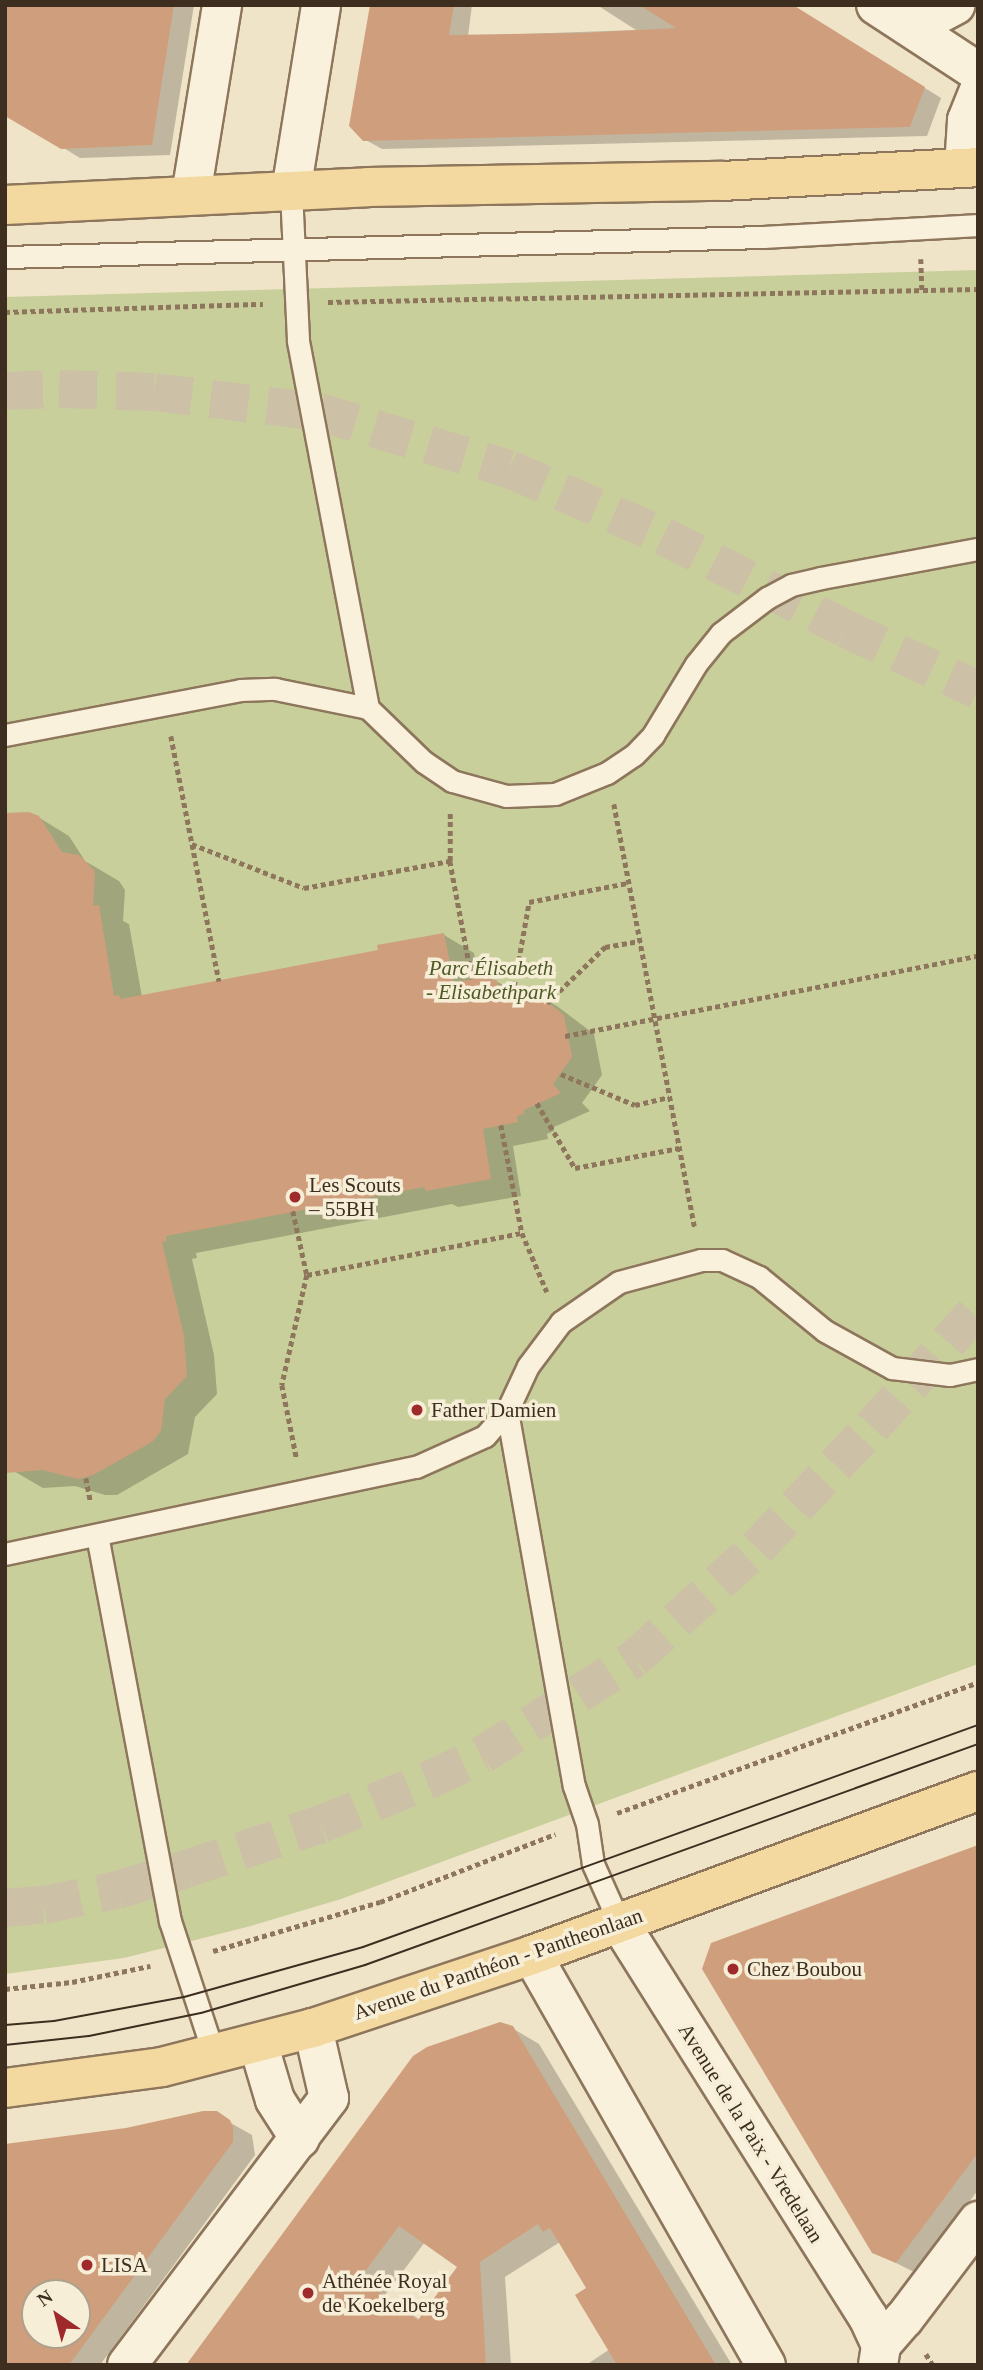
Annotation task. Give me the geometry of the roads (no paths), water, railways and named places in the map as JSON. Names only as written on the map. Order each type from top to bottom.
[{"type":"main road","points":[[5,205],[368,187],[722,181],[971,167]]},
{"type":"main road","name":"Avenue du Panthéon - Pantheonlaan","points":[[5,2088],[162,2067],[313,2028],[532,1955],[978,1791]]},
{"type":"street","points":[[191,195],[222,5]]},
{"type":"street","points":[[291,191],[321,5]]},
{"type":"street","points":[[889,14],[929,19],[955,5]]},
{"type":"street","points":[[889,14],[978,72]]},
{"type":"street","points":[[971,167],[967,120],[978,93]]},
{"type":"street","name":"Avenue de la Paix - Vredelaan","points":[[619,1922],[868,2317],[880,2355]]},
{"type":"street","points":[[532,1955],[766,2365]]},
{"type":"street","points":[[127,2365],[329,2098],[313,2028]]},
{"type":"street","points":[[258,2043],[275,2100],[300,2139]]},
{"type":"street","points":[[880,2355],[978,2221]]},
{"type":"lane","points":[[291,191],[298,341],[368,708]]},
{"type":"lane","points":[[5,257],[292,247],[764,237],[978,225]]},
{"type":"lane","points":[[5,736],[240,690],[275,689],[368,708],[408,748],[452,781],[506,796],[533,797],[578,787],[607,773],[634,755],[653,735],[696,664],[722,633],[767,598],[791,586],[811,581],[978,549]]},
{"type":"lane","points":[[5,1554],[416,1467],[485,1436],[507,1411],[528,1366],[561,1322],[619,1282],[701,1260],[722,1260],[759,1277],[825,1331],[892,1368],[950,1375],[978,1369]]},
{"type":"lane","points":[[507,1411],[574,1786],[587,1824],[593,1864],[619,1922]]},
{"type":"lane","points":[[97,1535],[170,1921],[214,2054]]},
{"type":"tunnel","points":[[5,391],[59,389],[154,392],[319,412],[509,469],[663,536],[846,629],[978,690]]},
{"type":"tunnel","points":[[5,1908],[43,1905],[117,1890],[186,1869],[321,1824],[429,1780],[482,1755],[634,1659],[757,1548],[872,1427],[978,1309]]},
{"type":"tram line","points":[[5,2025],[54,2021],[184,1997],[363,1947],[978,1725]]},
{"type":"tram line","points":[[5,2045],[89,2036],[201,2013],[365,1965],[978,1744]]},
{"type":"place","name":"Les Scouts – 55BH","points":[[295,1197]]},
{"type":"place","name":"Father Damien","points":[[417,1410]]},
{"type":"place","name":"Chez Boubou","points":[[733,1969]]},
{"type":"place","name":"LISA","points":[[87,2265]]},
{"type":"place","name":"Athénée Royal de Koekelberg","points":[[308,2293]]},
{"type":"park label","name":"Parc Élisabeth - Elisabethpark","points":[[491,980]]}]
